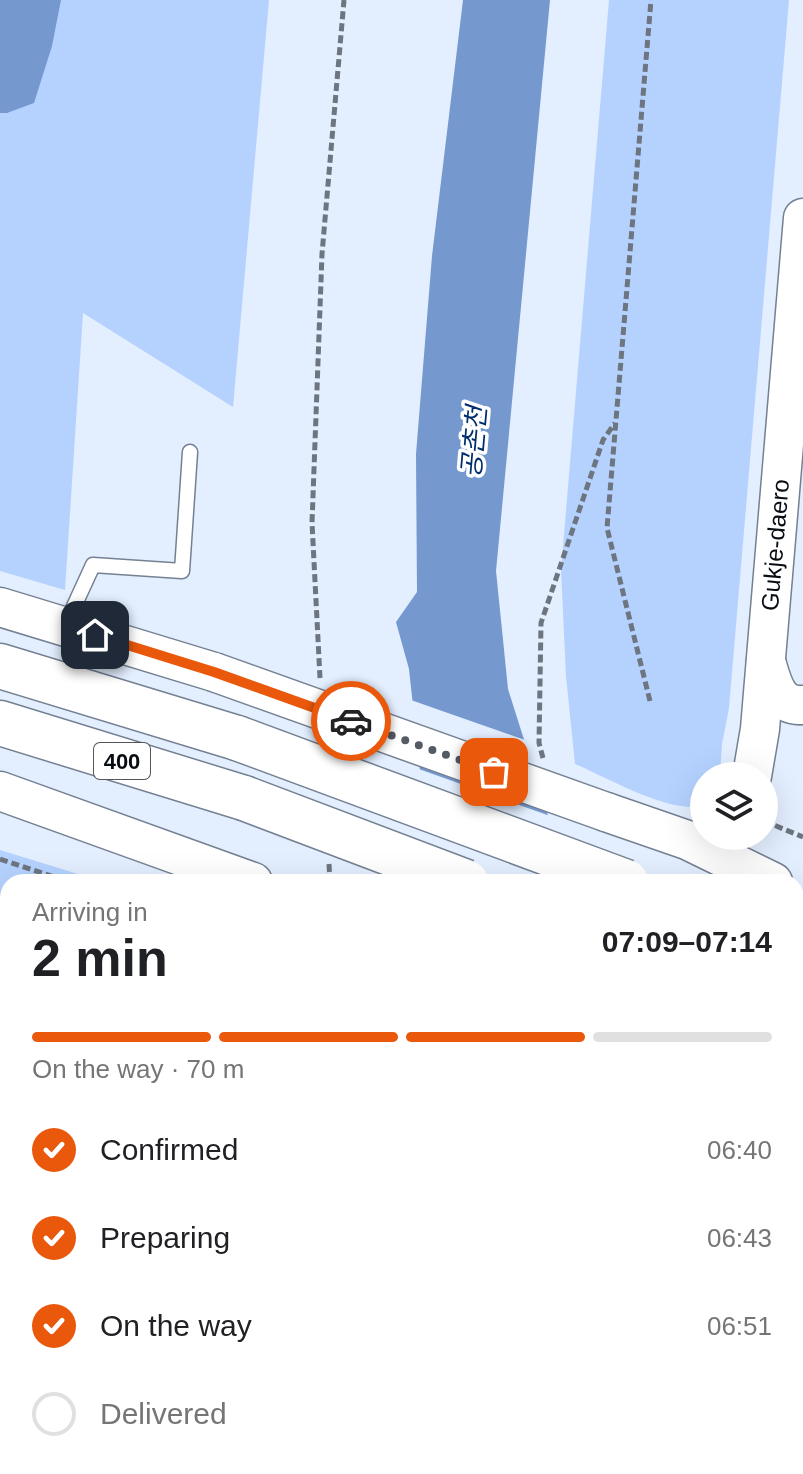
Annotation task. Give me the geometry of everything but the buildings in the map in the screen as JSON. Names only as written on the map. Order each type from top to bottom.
[{"type":"highway","name":"400","points":[[0,666],[237,738],[604,874]]},
{"type":"highway","name":"400","points":[[0,723],[244,798],[445,874]]},
{"type":"main road","name":"Gukje-daero","points":[[754,762],[760,729],[803,218]]},
{"type":"main road","points":[[0,607],[214,672],[606,812],[690,835]]},
{"type":"main road","points":[[765,658],[774,689],[786,703],[803,705]]},
{"type":"main road","points":[[0,791],[229,874]]},
{"type":"main road","points":[[719,850],[759,874]]},
{"type":"lane","points":[[65,626],[93,565],[182,571],[190,452]]},
{"type":"path","points":[[320,679],[312,523],[322,254],[344,0]]},
{"type":"path","points":[[650,701],[607,528],[651,0]]},
{"type":"path","points":[[546,772],[539,743],[541,623],[603,440],[615,422]]},
{"type":"path","points":[[778,827],[803,837]]},
{"type":"path","points":[[328,851],[329,874]]},
{"type":"path","points":[[0,859],[45,874]]},
{"type":"shaded area","points":[[0,0],[269,0],[233,407],[83,313],[65,590],[0,571]]},
{"type":"shaded area","points":[[609,0],[789,0],[729,708],[721,762],[690,762],[690,807],[658,800],[575,764],[566,676],[561,570]]},
{"type":"shaded area","points":[[0,850],[78,874],[0,874]]},
{"type":"water","points":[[0,0],[61,0],[52,46],[34,103],[7,113],[0,113]]},
{"type":"water","name":"공촌천","points":[[463,0],[550,0],[496,571],[508,689],[566,874],[431,874],[409,669],[396,622],[417,592],[416,454],[432,256]]},
{"type":"pier","points":[[408,699],[528,741],[551,813],[415,763]]},
{"type":"pier","points":[[416,768],[553,817],[571,874],[427,874]]},
{"type":"way so far","points":[[351,721],[494,772]]},
{"type":"route","points":[[95,635],[214,672],[351,721]]}]
